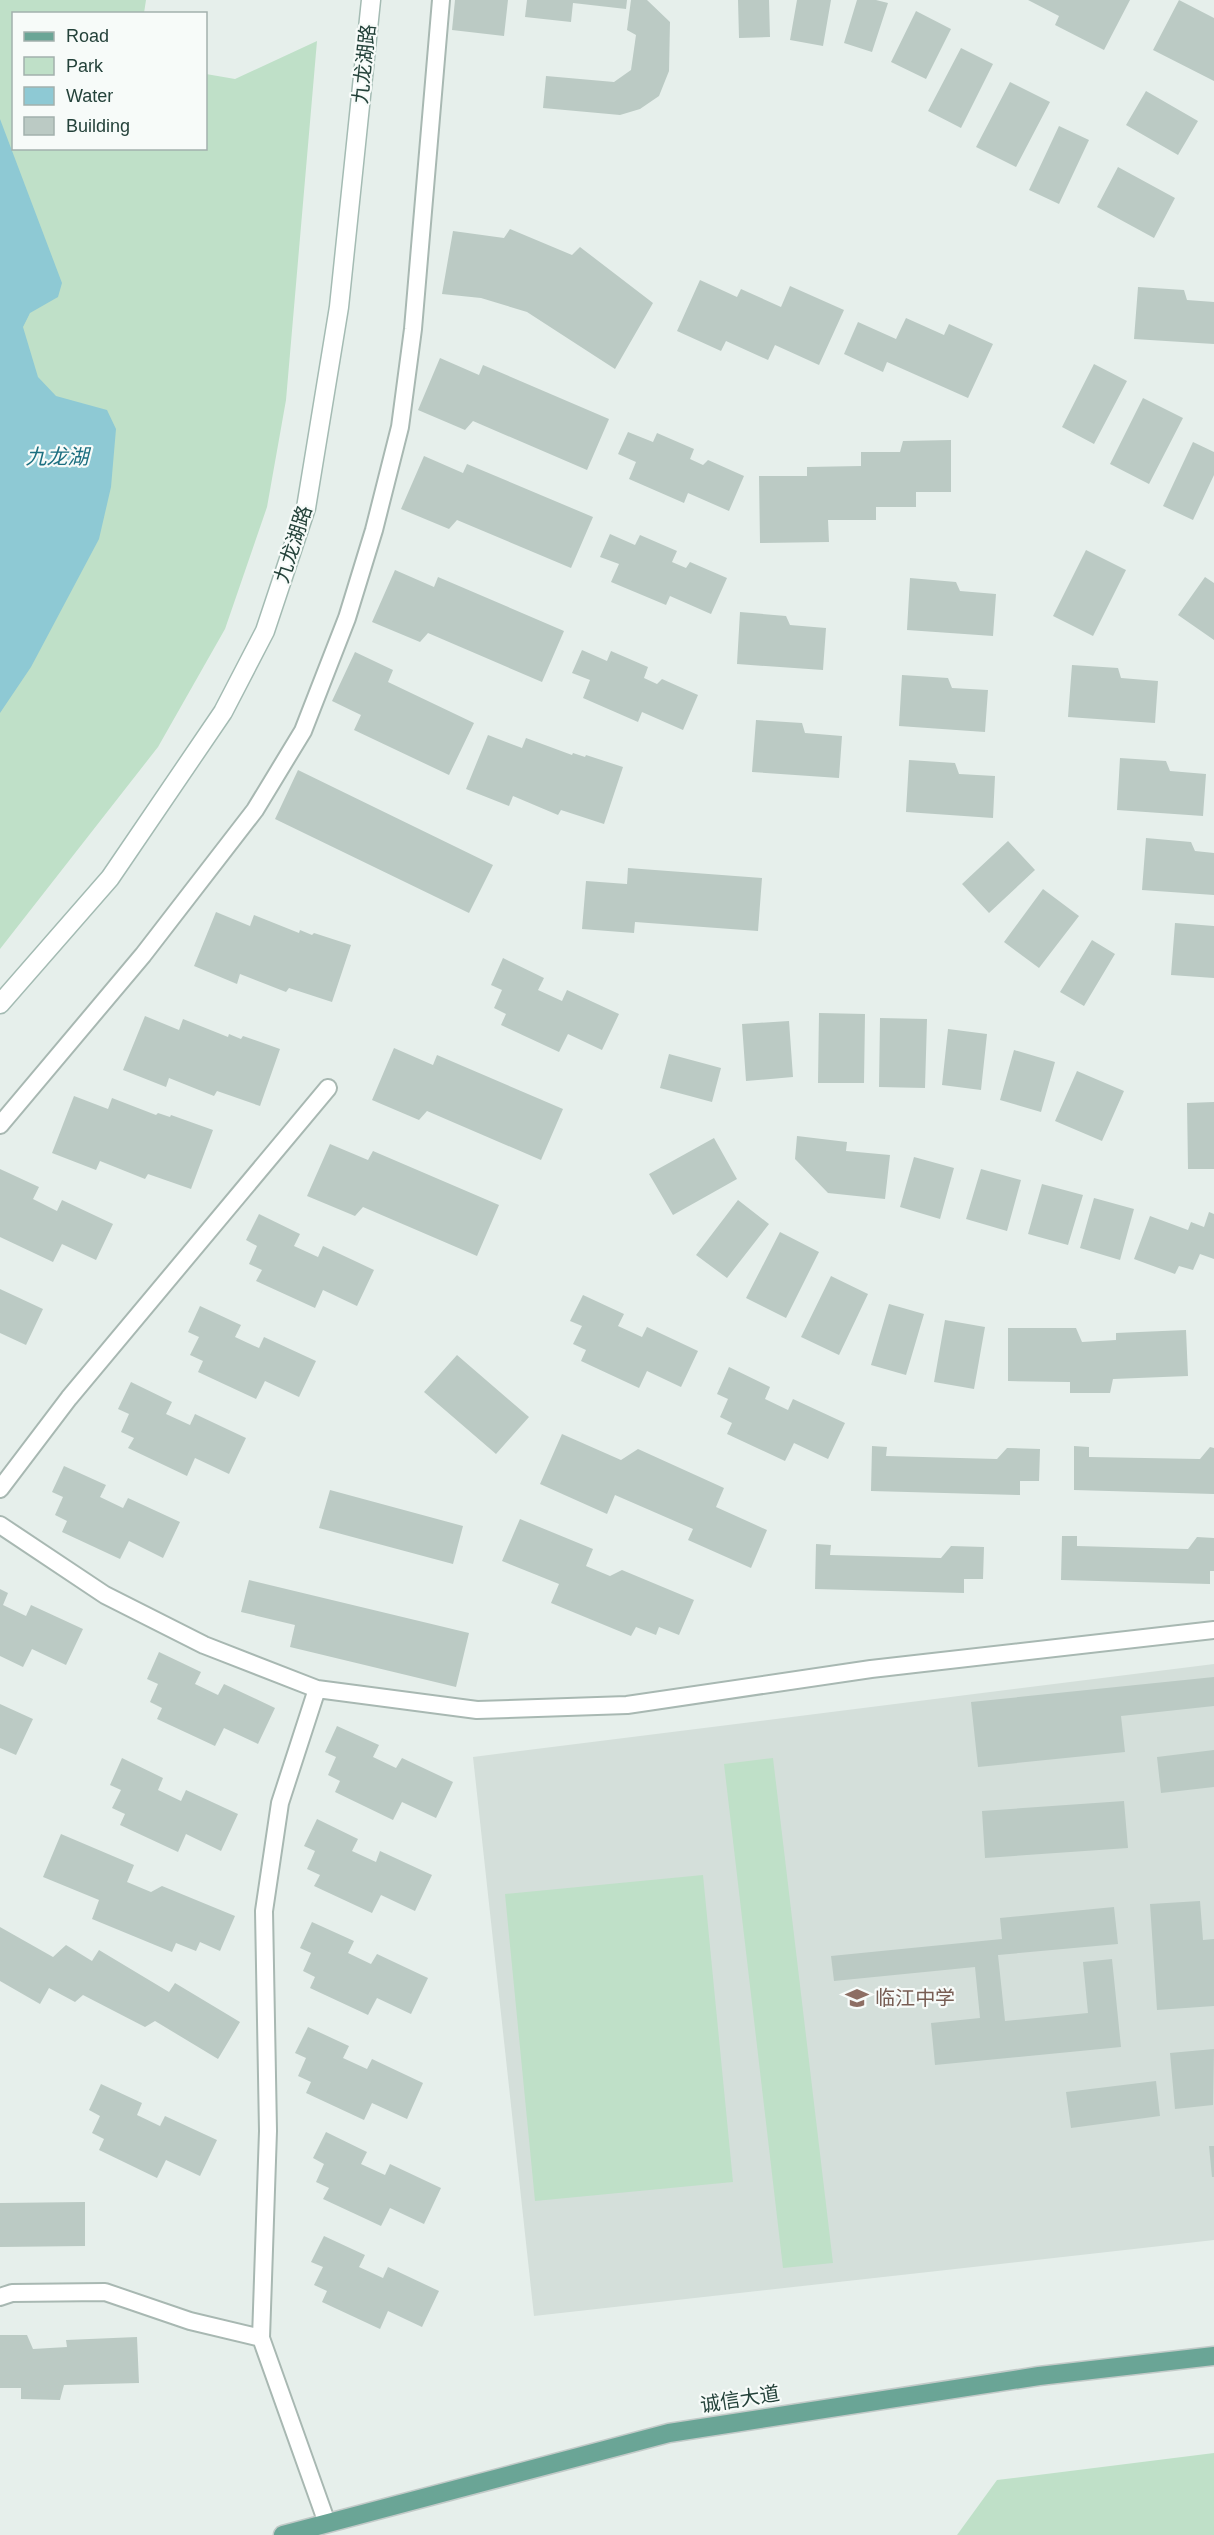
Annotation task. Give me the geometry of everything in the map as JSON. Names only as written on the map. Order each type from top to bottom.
[{"type":"main road","name":"诚信大道","points":[[283,2535],[669,2433],[1039,2376],[1214,2356]]},
{"type":"street","name":"九龙湖路","points":[[0,1004],[110,878],[222,712],[265,631],[306,508],[339,307],[370,0]]},
{"type":"street","points":[[0,1125],[143,955],[255,810],[303,730],[347,618],[374,530],[400,426],[413,329],[441,0]]},
{"type":"street","points":[[0,1489],[69,1398],[328,1088]]},
{"type":"street","points":[[0,1525],[105,1595],[204,1645],[317,1689],[477,1710],[627,1705],[871,1669],[1214,1630]]},
{"type":"street","points":[[317,1689],[280,1803],[264,1911],[268,2131],[261,2338],[327,2523]]},
{"type":"street","points":[[0,2297],[12,2293],[105,2292],[190,2321],[261,2338]]},
{"type":"shaded area","name":"临江中学","points":[[1214,1664],[1214,2240],[534,2316],[473,1757]]},
{"type":"green space","points":[[0,0],[146,0],[144,12],[12,12],[12,150],[207,150],[207,74],[235,79],[317,41],[286,400],[267,507],[225,629],[158,747],[0,949]]},
{"type":"green space","points":[[773,1758],[833,2263],[783,2268],[724,1764]]},
{"type":"green space","points":[[703,1875],[733,2182],[535,2201],[505,1894]]},
{"type":"green space","points":[[1214,2453],[1214,2535],[957,2535],[997,2480]]},
{"type":"water","name":"九龙湖","points":[[0,119],[62,283],[58,297],[30,313],[23,327],[38,377],[56,396],[107,410],[116,429],[111,487],[99,539],[31,667],[0,713]]},
{"type":"building","points":[[455,0],[508,0],[504,36],[452,30]]},
{"type":"building","points":[[527,0],[627,0],[626,9],[573,3],[571,22],[525,17]]},
{"type":"building","points":[[631,0],[647,0],[670,22],[669,71],[659,96],[640,109],[620,115],[543,108],[546,76],[614,82],[631,70],[636,35],[627,30]]},
{"type":"building","points":[[738,0],[769,0],[770,37],[739,38]]},
{"type":"building","points":[[797,0],[831,0],[823,46],[790,40]]},
{"type":"building","points":[[857,0],[876,0],[888,3],[872,52],[844,43]]},
{"type":"building","points":[[1028,0],[1130,0],[1104,50],[1055,25],[1059,16]]},
{"type":"building","points":[[1179,0],[1214,18],[1214,81],[1153,50]]},
{"type":"building","points":[[916,11],[951,29],[926,79],[891,62]]},
{"type":"building","points":[[961,48],[993,64],[961,128],[928,111]]},
{"type":"building","points":[[1010,82],[1050,102],[1016,167],[976,147]]},
{"type":"building","points":[[1146,91],[1198,121],[1178,155],[1126,125]]},
{"type":"building","points":[[1059,126],[1089,140],[1059,204],[1029,190]]},
{"type":"building","points":[[1118,167],[1175,198],[1154,238],[1097,207]]},
{"type":"building","points":[[510,229],[572,255],[580,247],[653,303],[615,369],[527,312],[481,298],[442,294],[453,231],[504,238]]},
{"type":"building","points":[[700,280],[737,297],[741,289],[781,307],[790,286],[844,310],[819,365],[775,345],[768,360],[726,341],[721,351],[677,331]]},
{"type":"building","points":[[1138,287],[1184,290],[1187,300],[1214,302],[1214,344],[1134,339]]},
{"type":"building","points":[[906,318],[944,335],[949,324],[993,344],[968,398],[887,362],[883,372],[844,354],[858,322],[896,339]]},
{"type":"building","points":[[440,358],[479,375],[483,365],[609,419],[587,470],[473,421],[465,430],[418,410]]},
{"type":"building","points":[[1094,364],[1127,381],[1094,444],[1062,427]]},
{"type":"building","points":[[1143,398],[1183,418],[1149,484],[1110,464]]},
{"type":"building","points":[[628,432],[653,442],[657,433],[694,449],[690,459],[703,465],[708,460],[744,476],[729,511],[688,493],[684,503],[629,479],[636,462],[618,454]]},
{"type":"building","points":[[951,440],[951,492],[916,492],[916,507],[876,507],[876,520],[828,520],[829,542],[760,543],[759,476],[807,476],[807,467],[861,466],[861,452],[900,452],[903,441]]},
{"type":"building","points":[[1193,442],[1214,452],[1214,475],[1193,520],[1163,506]]},
{"type":"building","points":[[424,456],[463,473],[467,464],[593,517],[571,568],[457,520],[449,529],[401,509]]},
{"type":"building","points":[[610,534],[635,545],[640,535],[677,551],[672,562],[686,568],[690,562],[727,578],[711,614],[670,596],[666,605],[611,582],[619,564],[600,557]]},
{"type":"building","points":[[1086,550],[1126,570],[1093,636],[1053,616]]},
{"type":"building","points":[[395,570],[434,587],[438,577],[564,631],[542,682],[428,633],[420,642],[372,622]]},
{"type":"building","points":[[1205,577],[1214,583],[1214,640],[1178,615]]},
{"type":"building","points":[[910,578],[956,582],[960,591],[996,594],[993,636],[907,630]]},
{"type":"building","points":[[740,612],[786,616],[790,625],[826,628],[823,670],[737,664]]},
{"type":"building","points":[[582,650],[607,661],[611,651],[648,667],[644,678],[657,684],[662,679],[698,695],[683,730],[642,712],[638,722],[583,698],[590,680],[572,673]]},
{"type":"building","points":[[355,652],[393,670],[388,682],[474,723],[449,775],[354,730],[361,715],[332,701]]},
{"type":"building","points":[[1072,665],[1118,668],[1121,678],[1158,681],[1155,723],[1068,717]]},
{"type":"building","points":[[902,675],[948,678],[952,688],[988,690],[985,732],[899,726]]},
{"type":"building","points":[[756,720],[802,723],[805,733],[842,736],[839,778],[752,772]]},
{"type":"building","points":[[488,735],[522,748],[526,738],[572,755],[573,753],[585,757],[586,755],[623,767],[604,824],[561,810],[558,815],[513,796],[509,806],[466,789]]},
{"type":"building","points":[[1120,758],[1166,761],[1170,771],[1206,774],[1203,816],[1117,810]]},
{"type":"building","points":[[909,760],[955,763],[959,774],[995,776],[993,818],[906,812]]},
{"type":"building","points":[[298,770],[493,865],[469,913],[275,819]]},
{"type":"building","points":[[1146,838],[1191,842],[1195,851],[1214,853],[1214,895],[1142,890]]},
{"type":"building","points":[[1008,841],[1035,870],[989,913],[962,884]]},
{"type":"building","points":[[628,868],[762,878],[758,931],[635,922],[634,933],[582,929],[586,881],[627,884]]},
{"type":"building","points":[[1043,889],[1079,916],[1039,968],[1004,942]]},
{"type":"building","points":[[216,912],[250,926],[254,915],[299,933],[300,930],[312,935],[314,933],[351,945],[332,1002],[289,988],[286,992],[240,974],[237,984],[194,966]]},
{"type":"building","points":[[1175,923],[1214,926],[1214,978],[1171,975]]},
{"type":"building","points":[[1092,940],[1115,954],[1084,1006],[1060,992]]},
{"type":"building","points":[[503,958],[544,978],[538,990],[562,1001],[567,990],[619,1014],[602,1050],[568,1034],[559,1052],[501,1025],[506,1014],[494,1008],[502,990],[491,985]]},
{"type":"building","points":[[819,1013],[865,1014],[864,1083],[818,1083]]},
{"type":"building","points":[[145,1016],[179,1030],[183,1019],[228,1037],[229,1034],[241,1039],[243,1036],[280,1049],[260,1106],[217,1091],[214,1096],[169,1078],[166,1087],[123,1070]]},
{"type":"building","points":[[880,1018],[927,1019],[925,1088],[879,1087]]},
{"type":"building","points":[[789,1021],[793,1077],[746,1081],[742,1024]]},
{"type":"building","points":[[948,1029],[987,1034],[981,1090],[942,1085]]},
{"type":"building","points":[[394,1048],[433,1065],[437,1055],[563,1109],[541,1160],[427,1111],[419,1120],[372,1100]]},
{"type":"building","points":[[1014,1050],[1055,1062],[1041,1112],[1000,1100]]},
{"type":"building","points":[[669,1054],[721,1068],[712,1102],[660,1088]]},
{"type":"building","points":[[1077,1071],[1124,1091],[1102,1141],[1055,1121]]},
{"type":"building","points":[[74,1096],[108,1109],[112,1098],[156,1115],[158,1113],[170,1117],[171,1115],[213,1130],[191,1189],[148,1174],[145,1179],[100,1161],[96,1170],[52,1153]]},
{"type":"building","points":[[1214,1102],[1214,1169],[1188,1169],[1187,1103]]},
{"type":"building","points":[[797,1136],[847,1142],[846,1151],[890,1155],[885,1199],[828,1193],[795,1159]]},
{"type":"building","points":[[714,1138],[737,1179],[673,1215],[649,1174]]},
{"type":"building","points":[[330,1144],[368,1160],[373,1151],[499,1205],[477,1256],[363,1207],[355,1216],[307,1196]]},
{"type":"building","points":[[914,1157],[954,1168],[940,1219],[900,1207]]},
{"type":"building","points":[[0,1169],[39,1187],[33,1199],[57,1211],[62,1200],[113,1224],[96,1260],[62,1244],[53,1262],[0,1237]]},
{"type":"building","points":[[981,1169],[1021,1180],[1007,1231],[966,1219]]},
{"type":"building","points":[[1042,1184],[1083,1195],[1068,1245],[1028,1234]]},
{"type":"building","points":[[1094,1198],[1134,1209],[1120,1260],[1080,1248]]},
{"type":"building","points":[[738,1200],[769,1224],[727,1278],[696,1255]]},
{"type":"building","points":[[1209,1212],[1214,1214],[1214,1259],[1200,1254],[1193,1270],[1179,1266],[1175,1274],[1134,1259],[1150,1216],[1188,1230],[1191,1222],[1204,1227]]},
{"type":"building","points":[[259,1214],[300,1234],[294,1246],[318,1257],[323,1246],[374,1270],[357,1306],[323,1290],[315,1308],[256,1281],[262,1270],[249,1264],[257,1246],[246,1240]]},
{"type":"building","points":[[780,1232],[819,1252],[786,1318],[746,1298]]},
{"type":"building","points":[[831,1276],[868,1294],[839,1355],[801,1337]]},
{"type":"building","points":[[0,1289],[43,1309],[26,1345],[0,1333]]},
{"type":"building","points":[[583,1295],[624,1314],[618,1326],[642,1337],[647,1327],[698,1351],[681,1387],[647,1371],[639,1388],[581,1361],[586,1350],[573,1344],[582,1326],[570,1321]]},
{"type":"building","points":[[889,1304],[924,1314],[906,1375],[871,1365]]},
{"type":"building","points":[[200,1306],[241,1325],[235,1337],[259,1348],[264,1337],[316,1361],[299,1397],[265,1381],[256,1399],[198,1372],[203,1361],[190,1355],[199,1337],[188,1332]]},
{"type":"building","points":[[945,1320],[985,1327],[974,1389],[934,1382]]},
{"type":"building","points":[[1008,1328],[1076,1328],[1082,1342],[1116,1340],[1116,1333],[1186,1330],[1188,1376],[1113,1379],[1110,1393],[1070,1393],[1070,1382],[1008,1381]]},
{"type":"building","points":[[457,1355],[529,1417],[496,1454],[424,1392]]},
{"type":"building","points":[[729,1367],[770,1387],[765,1399],[788,1410],[793,1399],[845,1423],[828,1459],[794,1443],[785,1461],[727,1434],[732,1423],[720,1417],[728,1399],[717,1394]]},
{"type":"building","points":[[131,1382],[172,1402],[166,1414],[190,1425],[195,1414],[246,1438],[229,1474],[195,1458],[187,1476],[128,1448],[134,1438],[121,1432],[129,1414],[118,1409]]},
{"type":"building","points":[[562,1434],[621,1460],[638,1449],[724,1488],[716,1507],[767,1530],[751,1568],[688,1540],[693,1529],[615,1495],[607,1514],[540,1484]]},
{"type":"building","points":[[872,1446],[887,1447],[886,1456],[997,1459],[1007,1448],[1040,1449],[1039,1481],[1020,1481],[1020,1495],[871,1491]]},
{"type":"building","points":[[1074,1446],[1089,1447],[1089,1457],[1200,1459],[1210,1447],[1214,1448],[1214,1494],[1074,1490]]},
{"type":"building","points":[[64,1466],[106,1485],[100,1497],[123,1508],[128,1498],[180,1522],[163,1558],[129,1541],[120,1559],[62,1532],[67,1521],[55,1515],[63,1497],[52,1492]]},
{"type":"building","points":[[330,1490],[463,1526],[453,1564],[319,1528]]},
{"type":"building","points":[[520,1519],[593,1549],[586,1566],[610,1576],[622,1570],[694,1600],[679,1635],[659,1627],[656,1635],[636,1627],[631,1636],[551,1603],[559,1584],[502,1561]]},
{"type":"building","points":[[1062,1536],[1077,1536],[1077,1546],[1188,1549],[1197,1537],[1214,1538],[1214,1571],[1210,1571],[1210,1584],[1061,1580]]},
{"type":"building","points":[[816,1544],[831,1545],[830,1555],[941,1558],[951,1546],[984,1547],[983,1579],[964,1579],[964,1593],[815,1589]]},
{"type":"building","points":[[249,1580],[469,1633],[456,1687],[290,1647],[295,1625],[241,1612]]},
{"type":"building","points":[[0,1589],[8,1593],[3,1605],[26,1616],[31,1605],[83,1629],[66,1665],[32,1649],[23,1667],[0,1656]]},
{"type":"building","points":[[159,1652],[201,1672],[195,1684],[218,1695],[224,1684],[275,1708],[258,1744],[224,1728],[215,1746],[157,1719],[162,1708],[150,1702],[158,1684],[147,1679]]},
{"type":"building","points":[[1214,1677],[1214,1706],[1121,1716],[1125,1752],[978,1767],[971,1702]]},
{"type":"building","points":[[0,1704],[33,1719],[16,1755],[0,1748]]},
{"type":"building","points":[[337,1726],[379,1745],[373,1757],[396,1768],[402,1758],[453,1782],[436,1818],[402,1802],[393,1820],[335,1792],[340,1781],[328,1775],[336,1757],[325,1752]]},
{"type":"building","points":[[1214,1750],[1214,1787],[1161,1793],[1157,1757]]},
{"type":"building","points":[[122,1758],[163,1778],[158,1790],[181,1801],[186,1790],[238,1814],[221,1851],[186,1834],[178,1852],[120,1825],[125,1814],[112,1808],[121,1790],[110,1785]]},
{"type":"building","points":[[1124,1801],[1128,1848],[985,1858],[982,1811]]},
{"type":"building","points":[[317,1819],[358,1839],[352,1851],[376,1862],[380,1851],[432,1875],[415,1911],[381,1895],[372,1913],[314,1886],[320,1875],[307,1869],[315,1851],[304,1846]]},
{"type":"building","points":[[61,1834],[134,1865],[127,1882],[151,1892],[162,1886],[235,1916],[220,1951],[200,1942],[196,1951],[176,1943],[172,1952],[92,1919],[99,1900],[43,1877]]},
{"type":"building","points":[[1200,1901],[1203,1940],[1214,1939],[1214,2006],[1157,2010],[1150,1904]]},
{"type":"building","points":[[1114,1907],[1118,1944],[998,1955],[1005,2021],[1088,2013],[1083,1962],[1112,1959],[1121,2047],[935,2065],[931,2023],[980,2018],[975,1967],[834,1981],[831,1956],[1002,1939],[1000,1918]]},
{"type":"building","points":[[312,1922],[354,1941],[348,1953],[371,1964],[377,1954],[428,1978],[411,2014],[377,1998],[368,2015],[310,1988],[315,1977],[303,1971],[311,1953],[300,1948]]},
{"type":"building","points":[[0,1927],[53,1957],[66,1945],[92,1961],[99,1950],[169,1992],[175,1983],[240,2022],[218,2059],[155,2021],[145,2027],[83,1995],[75,2002],[49,1988],[40,2004],[0,1981]]},
{"type":"building","points":[[308,2027],[349,2046],[343,2058],[367,2069],[372,2059],[423,2083],[407,2119],[372,2103],[364,2120],[306,2093],[311,2082],[298,2076],[306,2058],[295,2053]]},
{"type":"building","points":[[1214,2049],[1213,2105],[1175,2109],[1170,2053]]},
{"type":"building","points":[[1156,2081],[1160,2116],[1071,2128],[1066,2092]]},
{"type":"building","points":[[101,2084],[142,2103],[137,2115],[160,2126],[165,2116],[217,2140],[200,2176],[166,2160],[157,2178],[99,2150],[104,2139],[92,2133],[100,2116],[89,2110]]},
{"type":"building","points":[[326,2132],[367,2152],[361,2164],[385,2175],[390,2164],[441,2188],[424,2224],[390,2208],[381,2226],[323,2199],[329,2188],[316,2182],[324,2164],[313,2158]]},
{"type":"building","points":[[1209,2146],[1214,2146],[1214,2177],[1212,2177]]},
{"type":"building","points":[[85,2202],[85,2246],[0,2247],[0,2203]]},
{"type":"building","points":[[324,2236],[365,2255],[359,2267],[383,2278],[388,2267],[439,2291],[422,2327],[388,2311],[380,2329],[322,2302],[327,2291],[314,2285],[323,2267],[311,2262]]},
{"type":"building","points":[[0,2335],[27,2335],[33,2349],[67,2347],[66,2340],[137,2337],[139,2383],[64,2385],[60,2400],[21,2399],[21,2388],[0,2388]]},
{"type":"place","name":"临江中学","points":[[857,1998]]}]
